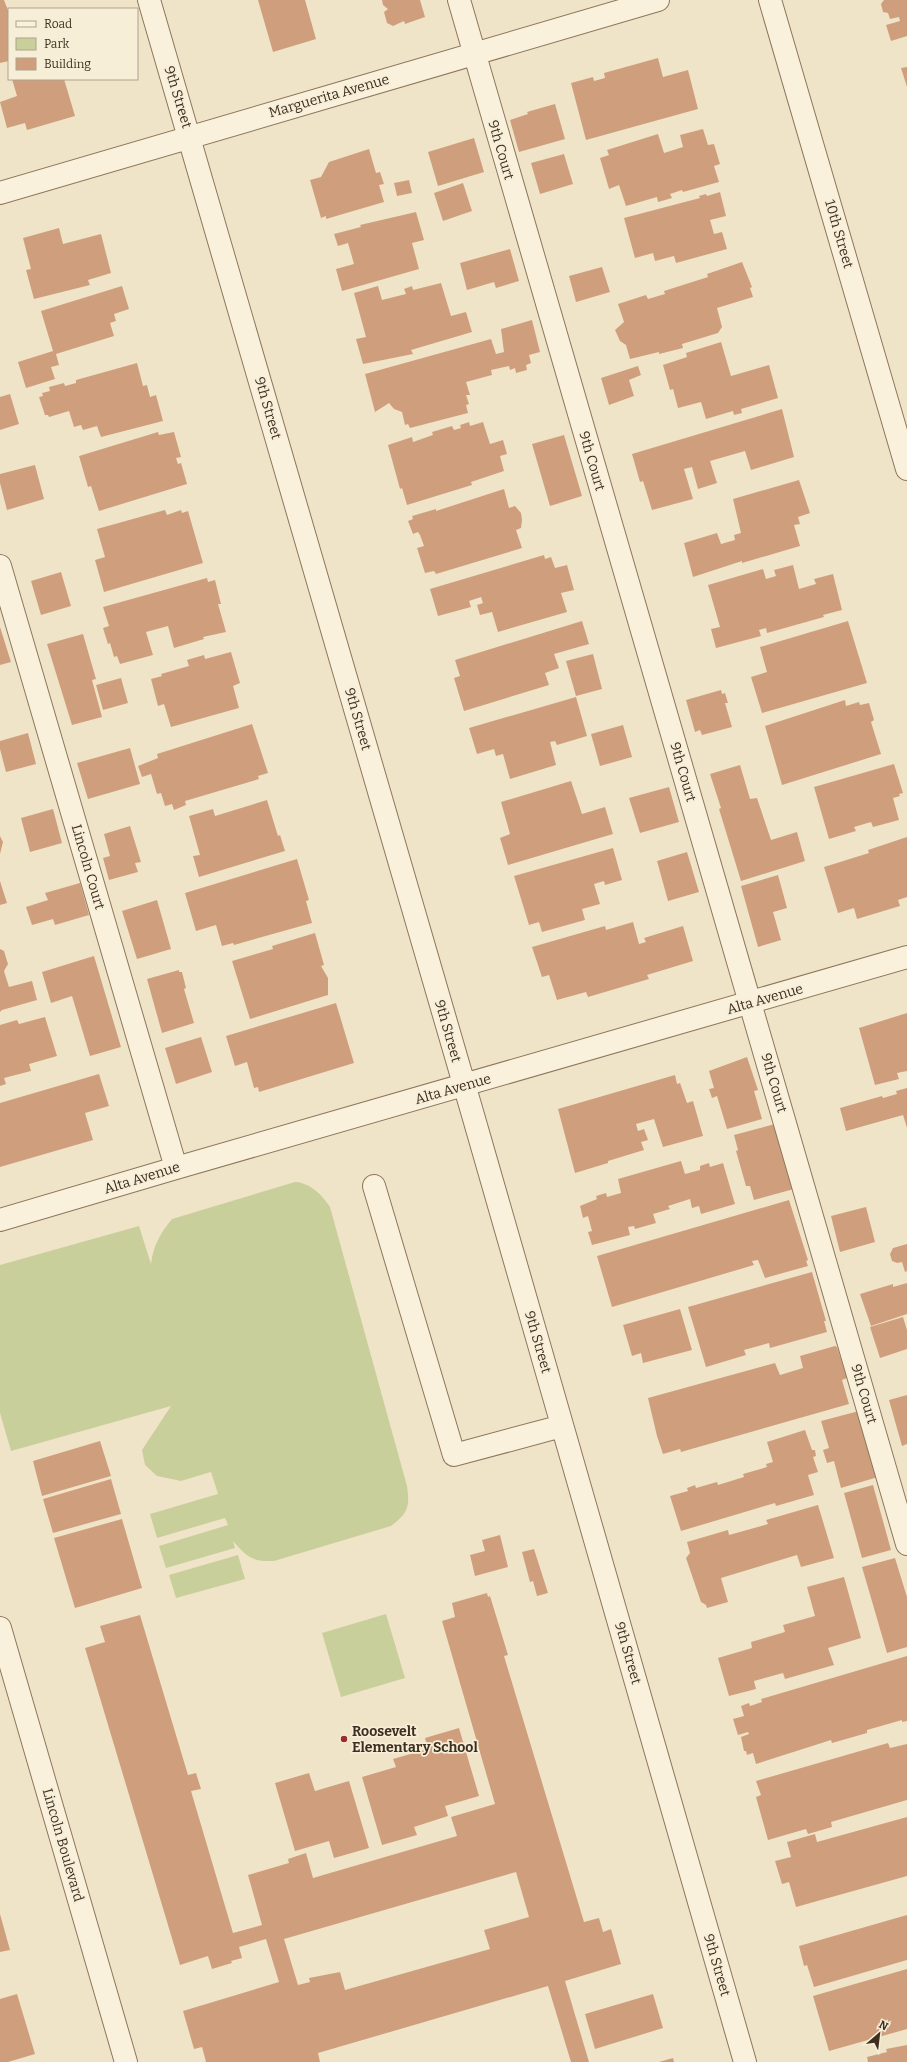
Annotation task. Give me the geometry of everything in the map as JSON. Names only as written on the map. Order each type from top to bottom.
[{"type":"street","name":"9th Street","points":[[149,0],[745,2062]]},
{"type":"street","name":"9th Court","points":[[459,0],[907,1544]]},
{"type":"street","name":"Marguerita Avenue","points":[[0,193],[189,136],[474,55],[658,0]]},
{"type":"street","name":"10th Street","points":[[770,0],[907,469]]},
{"type":"street","name":"Lincoln Court","points":[[0,566],[176,1168]]},
{"type":"street","name":"Alta Avenue","points":[[0,1220],[176,1168],[751,1004],[907,957]]},
{"type":"street","points":[[374,1186],[454,1455],[562,1426]]},
{"type":"street","name":"Lincoln Boulevard","points":[[0,1628],[126,2062]]},
{"type":"green space","points":[[295,1182],[301,1183],[316,1190],[330,1207],[407,1486],[408,1504],[401,1517],[391,1526],[274,1561],[260,1561],[250,1557],[246,1555],[233,1541],[235,1548],[166,1568],[159,1546],[228,1525],[225,1518],[157,1538],[150,1514],[218,1494],[211,1472],[181,1481],[157,1476],[145,1465],[142,1450],[171,1406],[11,1451],[0,1413],[0,1265],[139,1226],[151,1264],[158,1240],[172,1219]]},
{"type":"green space","points":[[238,1555],[245,1579],[176,1598],[169,1575]]},
{"type":"green space","points":[[386,1614],[405,1678],[341,1697],[322,1633]]},
{"type":"building","points":[[0,0],[4,0],[8,10],[8,61],[0,63]]},
{"type":"building","points":[[258,0],[305,0],[316,39],[273,52]]},
{"type":"building","points":[[382,0],[420,0],[425,17],[405,24],[404,21],[393,26],[387,23],[384,12],[388,9],[383,5]]},
{"type":"building","points":[[884,0],[907,0],[907,36],[891,41],[886,25],[900,21],[899,17],[890,19],[888,13],[883,12],[881,4]]},
{"type":"building","points":[[658,58],[663,77],[688,70],[698,109],[586,140],[571,83],[593,77],[594,81],[605,78],[604,73]]},
{"type":"building","points":[[907,67],[907,87],[901,68]]},
{"type":"building","points":[[12,80],[64,80],[75,116],[27,130],[25,123],[7,128],[0,102],[17,96]]},
{"type":"building","points":[[555,104],[565,139],[519,152],[510,120],[528,114],[527,112]]},
{"type":"building","points":[[703,129],[708,145],[714,144],[720,164],[714,166],[719,182],[683,192],[682,190],[670,194],[672,198],[658,202],[657,197],[626,206],[619,185],[609,189],[600,158],[609,155],[607,150],[658,134],[664,153],[683,147],[680,135]]},
{"type":"building","points":[[474,138],[484,172],[438,186],[428,152]]},
{"type":"building","points":[[369,149],[376,173],[380,172],[384,184],[379,185],[384,202],[326,219],[326,216],[321,218],[310,180],[321,177],[329,162]]},
{"type":"building","points":[[564,154],[573,184],[540,194],[531,163]]},
{"type":"building","points":[[409,180],[412,193],[397,196],[394,183]]},
{"type":"building","points":[[463,183],[472,211],[443,221],[434,193]]},
{"type":"building","points":[[720,192],[726,216],[710,220],[714,234],[722,232],[727,249],[676,263],[674,256],[655,261],[653,253],[635,258],[624,218],[700,198],[699,196],[706,194],[707,196]]},
{"type":"building","points":[[416,212],[424,240],[412,243],[419,269],[342,291],[336,269],[354,264],[348,243],[338,246],[334,234],[361,227],[360,225]]},
{"type":"building","points":[[59,228],[63,244],[101,234],[111,273],[88,280],[90,285],[34,299],[26,270],[31,269],[23,238]]},
{"type":"building","points":[[510,249],[519,281],[496,288],[494,282],[467,290],[460,263]]},
{"type":"building","points":[[742,262],[752,287],[750,288],[753,297],[717,308],[722,327],[718,333],[682,344],[683,348],[630,359],[626,345],[620,341],[615,330],[624,322],[618,304],[646,295],[648,299],[665,294],[664,291],[708,277],[707,274]]},
{"type":"building","points":[[602,267],[610,292],[576,302],[569,276]]},
{"type":"building","points":[[441,283],[451,316],[466,312],[472,332],[411,350],[413,354],[363,364],[356,339],[366,337],[354,293],[378,286],[382,300],[406,294],[404,289],[412,286],[413,290]]},
{"type":"building","points":[[122,286],[129,309],[114,314],[116,321],[110,323],[114,336],[56,354],[59,365],[51,367],[55,379],[26,388],[18,362],[53,351],[41,311]]},
{"type":"building","points":[[532,320],[540,352],[529,355],[531,363],[526,365],[527,370],[516,373],[515,368],[510,370],[509,366],[491,370],[492,375],[466,382],[470,395],[466,395],[469,404],[466,405],[468,413],[410,428],[408,424],[405,425],[402,412],[394,409],[389,403],[375,412],[365,374],[491,339],[496,354],[504,352],[501,329]]},
{"type":"building","points":[[721,342],[731,376],[769,365],[778,398],[741,409],[742,413],[734,415],[733,411],[706,419],[701,402],[678,408],[673,389],[670,390],[663,365],[687,357],[686,353]]},
{"type":"building","points":[[137,363],[143,386],[147,385],[150,397],[156,395],[163,421],[101,437],[97,426],[83,430],[81,425],[74,427],[69,411],[49,417],[48,415],[45,415],[39,397],[43,396],[42,393],[50,391],[49,387],[64,383],[65,386],[76,383],[76,380]]},
{"type":"building","points":[[638,366],[641,375],[629,380],[634,396],[609,405],[601,378]]},
{"type":"building","points":[[10,394],[19,424],[0,430],[0,397]]},
{"type":"building","points":[[782,409],[794,457],[751,470],[745,451],[710,461],[717,483],[698,489],[692,467],[684,469],[693,499],[652,510],[643,481],[640,482],[632,454]]},
{"type":"building","points":[[469,422],[470,426],[483,422],[490,444],[503,440],[507,454],[500,456],[504,471],[471,482],[472,485],[407,505],[402,488],[400,489],[388,445],[412,437],[413,442],[433,435],[432,432],[452,426],[454,430],[461,428],[460,425]]},
{"type":"building","points":[[158,432],[159,435],[174,432],[181,457],[176,458],[178,464],[181,463],[187,484],[99,511],[91,486],[88,487],[79,456]]},
{"type":"building","points":[[564,435],[582,496],[550,506],[532,444]]},
{"type":"building","points":[[35,465],[44,499],[7,510],[0,483],[0,474]]},
{"type":"building","points":[[799,480],[810,513],[798,517],[800,524],[794,525],[800,546],[742,563],[742,561],[693,577],[684,543],[717,533],[721,544],[735,540],[734,535],[741,533],[733,499]]},
{"type":"building","points":[[504,489],[509,508],[515,506],[521,513],[521,528],[516,530],[522,548],[436,574],[434,571],[425,573],[417,548],[424,546],[418,532],[413,534],[408,521],[413,519],[412,516],[436,509],[436,511]]},
{"type":"building","points":[[165,510],[167,515],[181,510],[182,513],[188,511],[203,563],[104,592],[95,560],[105,557],[97,529]]},
{"type":"building","points":[[544,555],[545,559],[551,557],[555,568],[567,565],[574,590],[561,593],[567,612],[498,632],[492,612],[480,615],[477,605],[483,603],[481,597],[469,601],[471,607],[438,616],[430,589]]},
{"type":"building","points":[[793,565],[799,589],[816,584],[814,579],[833,574],[842,610],[823,615],[824,617],[767,633],[766,628],[759,630],[761,636],[716,648],[711,629],[720,627],[708,585],[763,569],[766,579],[776,576],[774,570]]},
{"type":"building","points":[[61,572],[71,606],[41,615],[31,581]]},
{"type":"building","points":[[207,578],[208,582],[215,580],[221,604],[218,604],[226,632],[203,637],[204,639],[174,648],[168,626],[146,632],[153,655],[120,664],[117,656],[114,657],[110,643],[108,644],[103,628],[109,626],[103,607]]},
{"type":"building","points":[[582,621],[589,644],[554,654],[559,668],[545,673],[549,685],[464,711],[454,678],[460,676],[455,660]]},
{"type":"building","points":[[848,621],[867,683],[762,713],[751,677],[767,672],[760,647]]},
{"type":"building","points":[[0,627],[11,662],[0,665]]},
{"type":"building","points":[[83,634],[96,679],[92,680],[102,717],[72,725],[47,644]]},
{"type":"building","points":[[231,652],[240,683],[233,686],[239,708],[171,727],[164,704],[158,706],[151,679],[162,676],[161,674],[189,666],[187,660],[204,655],[205,659]]},
{"type":"building","points":[[593,654],[602,689],[576,696],[566,661]]},
{"type":"building","points":[[121,678],[128,703],[103,710],[96,685]]},
{"type":"building","points":[[721,690],[722,694],[725,693],[728,703],[725,703],[732,727],[702,735],[700,730],[695,732],[686,700]]},
{"type":"building","points":[[576,697],[587,736],[557,745],[555,741],[550,742],[556,765],[510,779],[503,754],[496,756],[494,749],[477,754],[469,728]]},
{"type":"building","points":[[845,700],[846,706],[859,702],[860,705],[869,703],[874,720],[871,722],[881,754],[782,785],[765,726]]},
{"type":"building","points":[[252,724],[268,773],[258,776],[259,779],[185,801],[186,805],[174,810],[172,804],[165,806],[161,793],[157,794],[151,774],[142,777],[138,766],[158,758],[157,754]]},
{"type":"building","points":[[623,725],[632,757],[600,766],[591,734]]},
{"type":"building","points":[[28,733],[36,764],[6,772],[0,749],[0,741]]},
{"type":"building","points":[[130,748],[140,784],[88,799],[77,763]]},
{"type":"building","points":[[894,764],[903,793],[899,794],[900,796],[893,798],[899,820],[873,827],[871,822],[854,827],[856,831],[829,839],[814,787]]},
{"type":"building","points":[[740,765],[750,799],[757,798],[771,840],[797,832],[805,861],[741,881],[710,774]]},
{"type":"building","points":[[571,781],[582,814],[605,807],[613,834],[508,865],[500,838],[510,834],[501,802]]},
{"type":"building","points":[[669,787],[679,822],[640,833],[629,798]]},
{"type":"building","points":[[267,800],[278,836],[280,835],[285,851],[199,877],[193,856],[200,855],[189,816],[213,809],[215,816]]},
{"type":"building","points":[[53,809],[62,843],[30,852],[21,818]]},
{"type":"building","points":[[130,826],[141,862],[135,863],[138,872],[109,880],[103,858],[110,856],[104,834]]},
{"type":"building","points":[[0,836],[3,842],[0,854]]},
{"type":"building","points":[[907,837],[907,897],[898,900],[900,906],[857,919],[854,908],[838,913],[824,867],[869,853],[868,850]]},
{"type":"building","points":[[613,848],[622,880],[605,885],[604,881],[594,884],[600,904],[582,909],[585,920],[542,932],[539,922],[529,925],[514,876]]},
{"type":"building","points":[[687,852],[699,892],[668,901],[657,861]]},
{"type":"building","points":[[297,859],[309,900],[306,901],[312,923],[234,945],[233,943],[222,946],[216,925],[196,931],[185,893]]},
{"type":"building","points":[[778,875],[787,908],[773,912],[781,940],[758,947],[741,886]]},
{"type":"building","points":[[0,881],[7,903],[0,905]]},
{"type":"building","points":[[80,883],[89,915],[55,925],[53,919],[32,925],[26,907],[48,900],[45,893]]},
{"type":"building","points":[[157,900],[171,949],[137,959],[122,911]]},
{"type":"building","points":[[633,922],[639,944],[646,942],[644,938],[683,926],[693,961],[647,975],[649,979],[588,997],[586,992],[557,1000],[549,975],[542,977],[532,947],[605,926],[606,930]]},
{"type":"building","points":[[315,933],[324,965],[321,966],[328,978],[328,995],[250,1019],[232,961],[273,949],[272,946]]},
{"type":"building","points":[[0,949],[4,951],[8,964],[4,971],[9,987],[32,981],[37,1000],[2,1010],[0,1012]]},
{"type":"building","points":[[94,956],[121,1047],[90,1056],[72,996],[51,1003],[42,972]]},
{"type":"building","points":[[179,970],[179,972],[182,972],[186,988],[184,989],[194,1023],[162,1033],[147,979]]},
{"type":"building","points":[[336,1003],[354,1063],[259,1092],[258,1087],[254,1088],[247,1062],[235,1066],[226,1036]]},
{"type":"building","points":[[907,1013],[907,1071],[897,1073],[899,1079],[875,1085],[859,1028]]},
{"type":"building","points":[[45,1017],[57,1056],[29,1064],[31,1071],[4,1078],[6,1084],[0,1086],[0,1025],[17,1020],[19,1024]]},
{"type":"building","points":[[201,1037],[212,1072],[176,1084],[165,1048]]},
{"type":"building","points":[[747,1057],[758,1090],[754,1091],[762,1119],[727,1129],[717,1096],[712,1098],[709,1089],[714,1088],[709,1071]]},
{"type":"building","points":[[99,1074],[109,1106],[85,1113],[93,1140],[0,1167],[0,1103]]},
{"type":"building","points":[[675,1075],[677,1084],[680,1083],[687,1103],[693,1101],[703,1136],[663,1147],[654,1119],[636,1124],[638,1131],[644,1129],[648,1140],[641,1142],[644,1150],[575,1173],[558,1109]]},
{"type":"building","points":[[907,1088],[907,1128],[903,1115],[846,1131],[840,1108],[882,1096],[883,1098],[897,1094],[896,1091]]},
{"type":"building","points":[[775,1124],[794,1189],[754,1200],[750,1186],[746,1186],[736,1151],[738,1150],[734,1135]]},
{"type":"building","points":[[681,1161],[685,1174],[700,1170],[700,1166],[709,1163],[710,1167],[723,1163],[735,1204],[701,1214],[699,1206],[692,1208],[690,1199],[668,1206],[670,1209],[653,1214],[656,1223],[635,1229],[634,1226],[628,1227],[630,1235],[592,1245],[588,1232],[592,1231],[588,1216],[583,1218],[580,1206],[597,1199],[596,1196],[606,1193],[607,1197],[621,1193],[618,1179]]},
{"type":"building","points":[[789,1200],[808,1260],[806,1261],[808,1266],[765,1278],[758,1260],[752,1261],[754,1265],[612,1307],[597,1256]]},
{"type":"building","points":[[866,1207],[875,1242],[840,1252],[831,1216]]},
{"type":"building","points":[[907,1244],[907,1271],[905,1272],[902,1262],[897,1263],[892,1261],[890,1254],[893,1248]]},
{"type":"building","points":[[812,1272],[826,1321],[824,1321],[827,1332],[770,1348],[769,1343],[744,1350],[746,1355],[706,1367],[688,1307]]},
{"type":"building","points":[[907,1283],[907,1314],[871,1326],[860,1294],[893,1284],[893,1287]]},
{"type":"building","points":[[680,1309],[692,1350],[643,1363],[641,1353],[632,1356],[623,1325]]},
{"type":"building","points":[[903,1317],[907,1330],[907,1349],[880,1358],[870,1327]]},
{"type":"building","points":[[835,1346],[837,1347],[847,1378],[842,1380],[849,1404],[681,1452],[680,1449],[663,1454],[648,1398],[775,1363],[780,1375],[803,1368],[800,1356]]},
{"type":"building","points":[[907,1395],[907,1444],[902,1446],[889,1400]]},
{"type":"building","points":[[859,1411],[878,1477],[841,1488],[834,1461],[827,1463],[823,1450],[829,1448],[821,1421]]},
{"type":"building","points":[[805,1430],[812,1450],[815,1450],[816,1456],[813,1457],[818,1472],[808,1475],[814,1495],[776,1506],[775,1503],[681,1531],[670,1496],[688,1491],[687,1488],[695,1485],[696,1488],[717,1482],[718,1485],[744,1477],[743,1474],[767,1467],[766,1464],[773,1462],[767,1442]]},
{"type":"building","points":[[100,1441],[111,1476],[42,1496],[33,1461]]},
{"type":"building","points":[[111,1479],[121,1514],[53,1533],[43,1499]]},
{"type":"building","points":[[873,1485],[891,1550],[862,1558],[844,1493]]},
{"type":"building","points":[[818,1505],[834,1558],[801,1567],[797,1555],[721,1578],[728,1602],[707,1608],[706,1605],[701,1602],[686,1558],[690,1553],[687,1542],[728,1530],[729,1535],[768,1524],[766,1520]]},
{"type":"building","points":[[122,1519],[142,1588],[75,1608],[54,1538]]},
{"type":"building","points":[[500,1535],[508,1567],[475,1576],[470,1555],[485,1551],[482,1540]]},
{"type":"building","points":[[534,1549],[548,1593],[537,1596],[533,1581],[530,1582],[522,1552]]},
{"type":"building","points":[[895,1558],[907,1597],[907,1647],[887,1653],[862,1567]]},
{"type":"building","points":[[844,1577],[861,1638],[828,1648],[834,1665],[785,1679],[783,1673],[754,1681],[756,1689],[729,1696],[718,1658],[752,1648],[751,1642],[785,1632],[783,1625],[815,1616],[807,1587]]},
{"type":"building","points":[[487,1593],[488,1597],[490,1596],[508,1655],[504,1656],[584,1922],[599,1918],[603,1932],[611,1929],[621,1964],[565,1981],[589,2062],[571,2062],[548,1986],[318,2053],[320,2062],[206,2062],[202,2047],[194,2049],[183,2011],[279,1982],[266,1939],[239,1947],[242,1958],[231,1961],[232,1963],[212,1969],[208,1956],[180,1965],[85,1648],[105,1642],[100,1626],[140,1615],[188,1775],[196,1773],[201,1789],[191,1791],[233,1933],[262,1925],[248,1875],[289,1863],[288,1859],[306,1853],[313,1878],[457,1836],[451,1817],[495,1804],[442,1621],[455,1617],[452,1603]],"holes":[[[516,1872],[529,1917],[484,1930],[490,1949],[345,1990],[340,1972],[309,1978],[310,1982],[298,1985],[284,1939]]]},
{"type":"building","points":[[907,1656],[907,1721],[902,1722],[902,1720],[867,1730],[867,1733],[832,1743],[831,1740],[756,1764],[753,1753],[747,1755],[746,1751],[744,1751],[741,1737],[749,1734],[748,1732],[738,1735],[733,1719],[744,1716],[741,1706],[749,1703],[750,1706],[762,1702],[761,1699]]},
{"type":"building","points":[[459,1728],[479,1796],[445,1806],[448,1816],[414,1827],[417,1835],[382,1845],[362,1777],[396,1767],[393,1759],[428,1749],[425,1738]]},
{"type":"building","points":[[888,1743],[890,1748],[907,1744],[907,1800],[831,1822],[832,1827],[808,1834],[806,1829],[768,1840],[756,1797],[761,1795],[756,1781]]},
{"type":"building","points":[[309,1773],[315,1791],[349,1781],[369,1848],[334,1858],[329,1841],[295,1851],[275,1783]]},
{"type":"building","points":[[907,1817],[907,1876],[796,1907],[789,1882],[782,1884],[775,1861],[791,1857],[787,1842],[815,1834],[817,1842]]},
{"type":"building","points":[[0,1914],[10,1950],[0,1952]]},
{"type":"building","points":[[907,1915],[907,1960],[814,1987],[807,1965],[804,1966],[799,1946]]},
{"type":"building","points":[[907,1969],[907,2029],[829,2051],[813,1996]]},
{"type":"building","points":[[17,1994],[35,2054],[8,2062],[0,2062],[0,1999]]},
{"type":"building","points":[[653,1994],[663,2028],[595,2049],[585,2014]]},
{"type":"building","points":[[907,2045],[907,2062],[868,2062],[867,2057],[887,2052],[886,2049]]},
{"type":"building","points":[[673,2058],[674,2062],[659,2062]]},
{"type":"place","name":"Roosevelt Elementary School","points":[[344,1739]]}]
